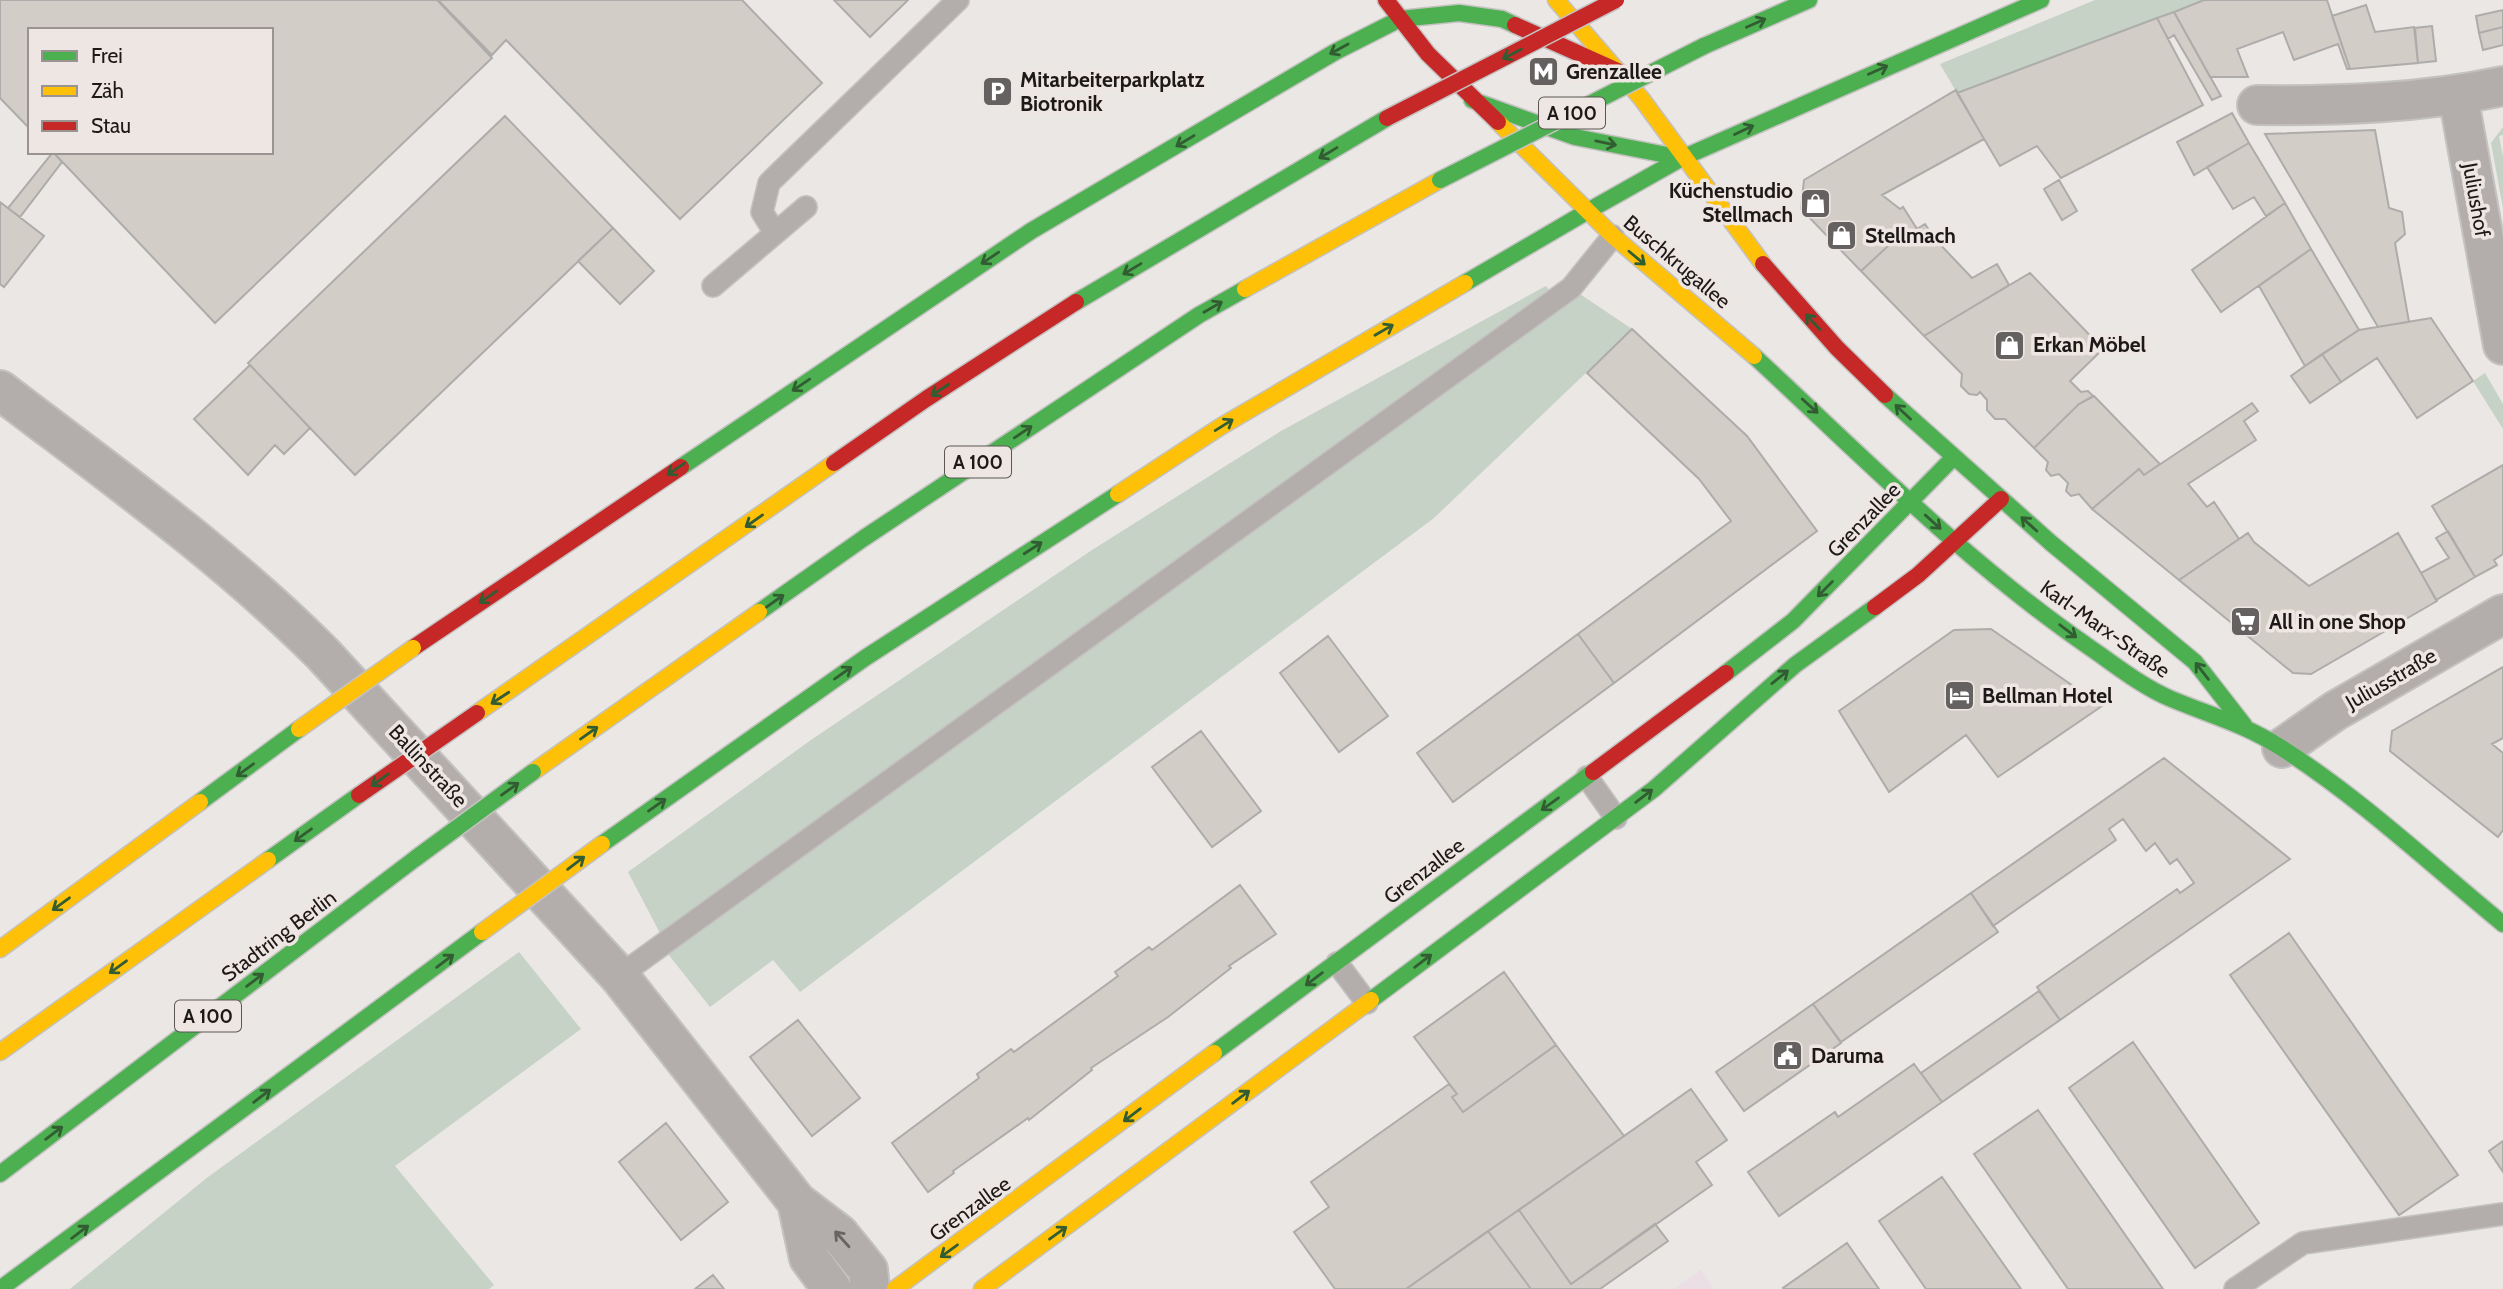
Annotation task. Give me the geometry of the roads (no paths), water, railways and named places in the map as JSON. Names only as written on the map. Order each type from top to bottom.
[{"type":"main road","name":"Buschkrugallee","points":[[1386,0],[1428,54],[1472,100],[1613,236],[1737,340],[1956,542]]},
{"type":"main road","points":[[0,950],[299,729],[414,648],[1031,231],[1324,58],[1438,0]]},
{"type":"main road","points":[[982,1289],[1616,818],[1692,757],[1770,685],[1918,575],[2001,499],[1865,375],[1790,297],[1746,244],[1619,72],[1556,0]]},
{"type":"main road","points":[[0,1052],[359,795],[926,399],[1026,333],[1387,118],[1616,0]]},
{"type":"main road","name":"Stadtring Berlin","points":[[0,1174],[533,772],[864,538],[1199,315],[1440,180],[1704,46],[1809,0]]},
{"type":"main road","points":[[0,1289],[602,844],[865,658],[1173,457],[1325,364],[1682,158],[2041,0]]},
{"type":"main road","points":[[1400,19],[1459,13],[1503,19],[1619,72]]},
{"type":"main road","points":[[1472,100],[1576,137],[1682,158]]},
{"type":"main road","name":"Grenzallee","points":[[895,1289],[1587,777],[1793,621],[1954,457]]},
{"type":"main road","name":"Karl-Marx-Straße","points":[[2001,499],[2195,662],[2244,725]]},
{"type":"main road","name":"Karl-Marx-Straße","points":[[1956,542],[2013,590],[2088,646],[2167,697],[2244,725],[2282,748],[2351,798],[2503,924]]},
{"type":"main road","points":[[7,1289],[25,1273]]},
{"type":"street","points":[[2257,105],[2325,106],[2458,95],[2503,86]]},
{"type":"street","name":"Juliushof","points":[[2458,95],[2503,345]]},
{"type":"street","name":"Ballinstraße","points":[[0,390],[273,604],[390,726],[619,976],[797,1202],[839,1234],[868,1270],[870,1289]]},
{"type":"street","name":"Juliusstraße","points":[[2282,748],[2335,711],[2503,614]]},
{"type":"street","name":"Ballinstraße","points":[[797,1202],[809,1258],[832,1289]]},
{"type":"lane","points":[[775,233],[762,212],[769,183],[958,0]]},
{"type":"lane","points":[[712,286],[806,207]]},
{"type":"lane","points":[[619,976],[1571,288],[1613,236]]},
{"type":"lane","points":[[1664,719],[1692,757]]},
{"type":"lane","points":[[1587,777],[1616,818]]},
{"type":"lane","points":[[1336,962],[1367,1003]]},
{"type":"lane","points":[[2235,1289],[2303,1243],[2503,1214]]},
{"type":"place","name":"Grenzallee","points":[[1543,72]]},
{"type":"place","name":"Mitarbeiterparkplatz Biotronik","points":[[997,92]]},
{"type":"place","name":"Küchenstudio Stellmach","points":[[1816,203]]},
{"type":"place","name":"Stellmach","points":[[1842,236]]},
{"type":"place","name":"Erkan Möbel","points":[[2010,345]]},
{"type":"place","name":"All in one Shop","points":[[2246,622]]},
{"type":"place","name":"Bellman Hotel","points":[[1959,696]]},
{"type":"place","name":"Daruma","points":[[1788,1056]]}]
